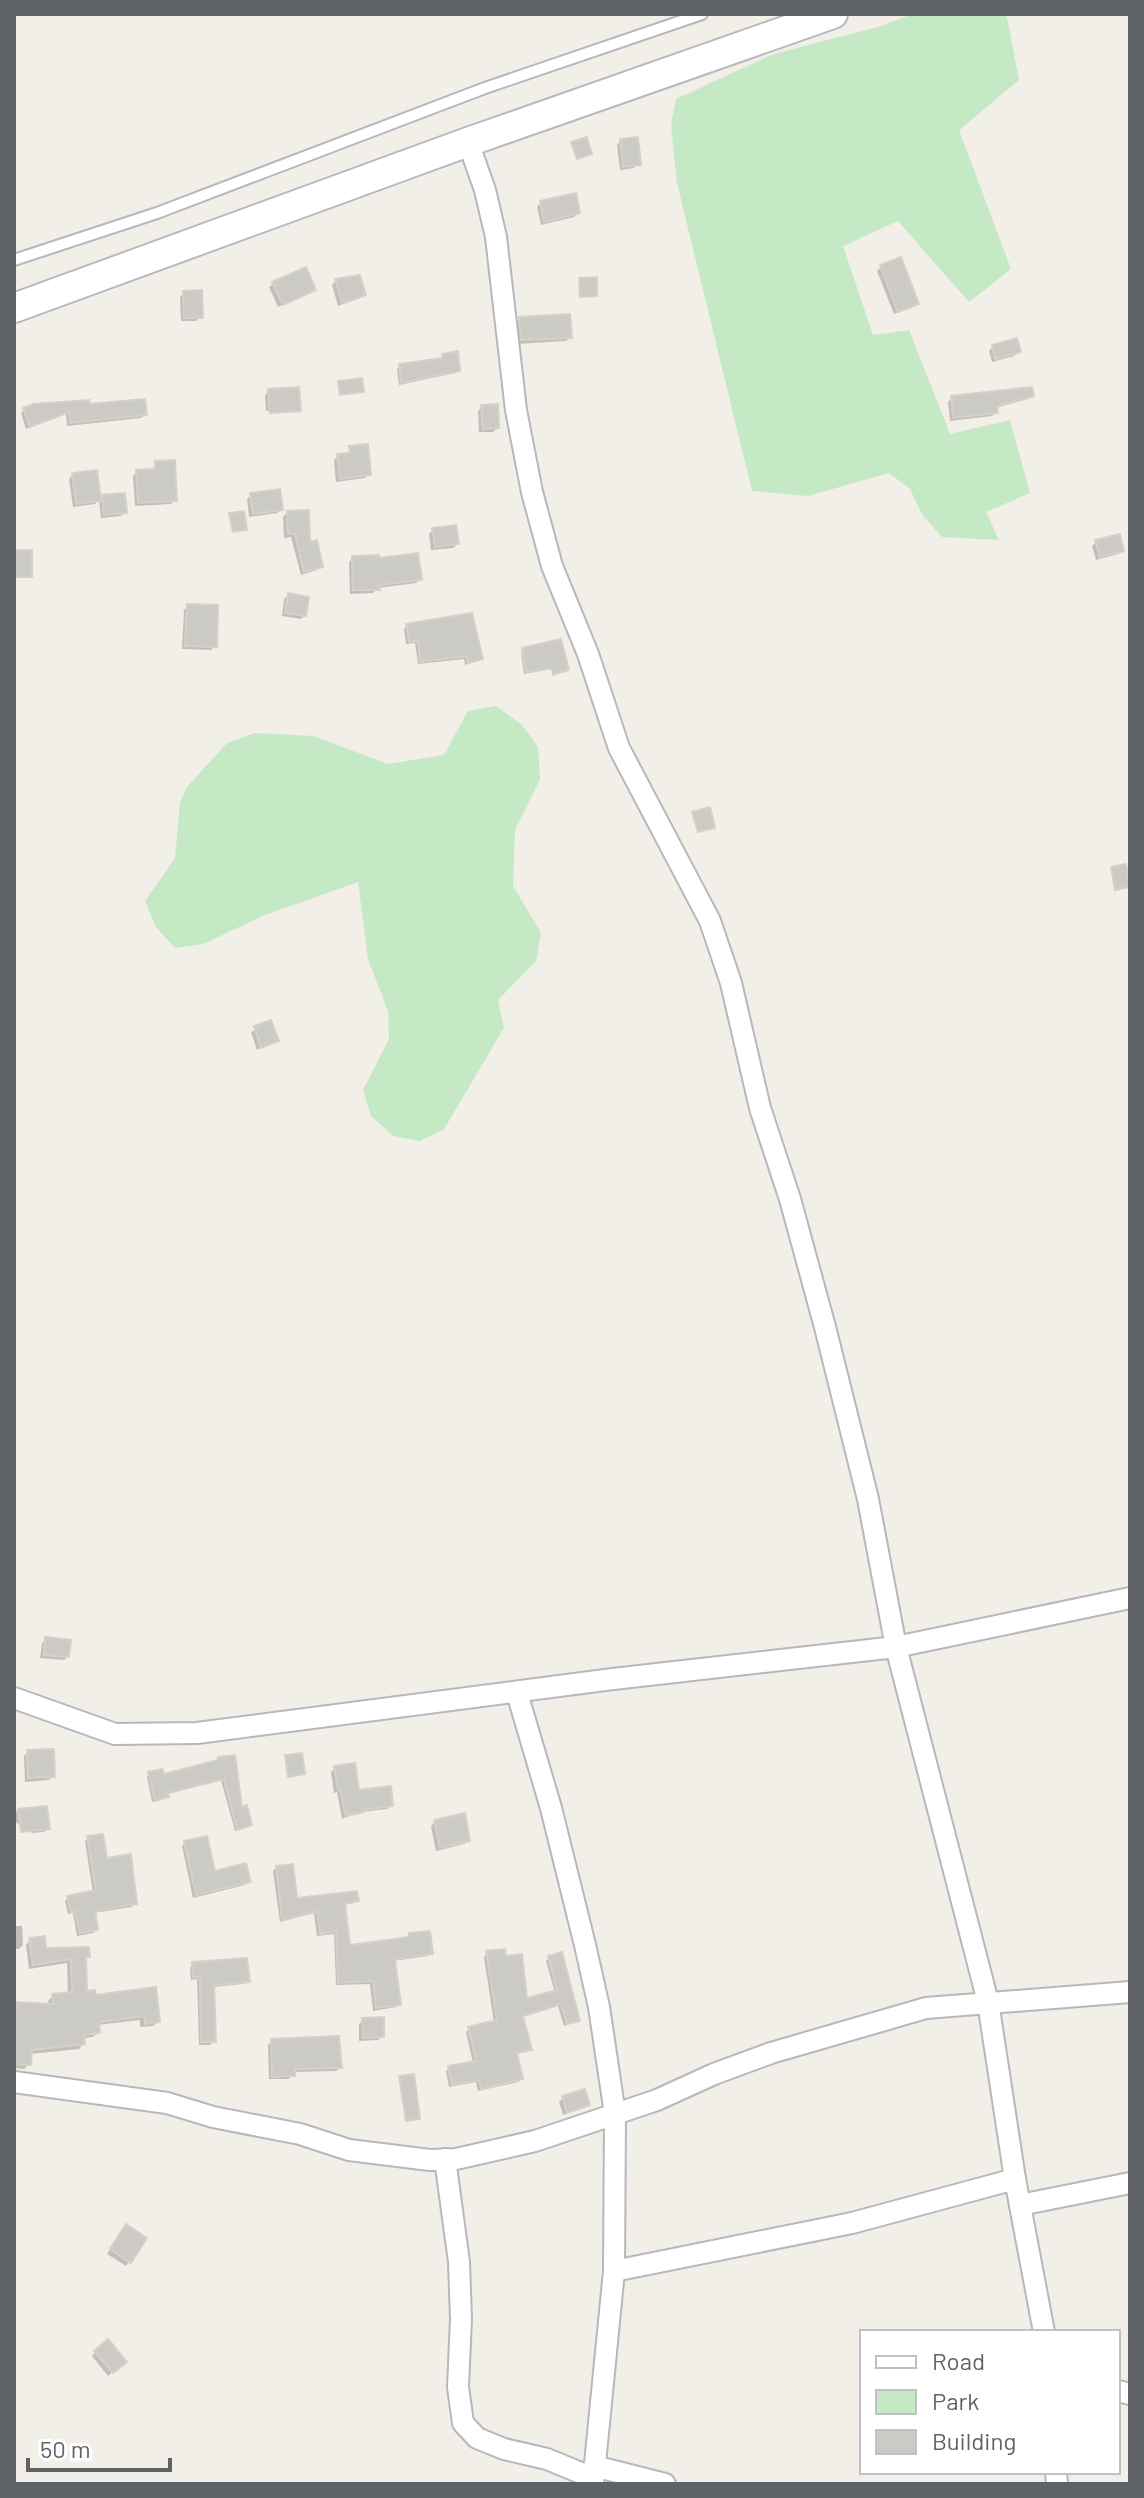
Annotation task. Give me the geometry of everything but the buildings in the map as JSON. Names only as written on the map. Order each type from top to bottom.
[{"type":"street","points":[[14,308],[468,142],[833,14]]},
{"type":"street","points":[[468,142],[485,190],[496,237],[516,410],[532,492],[552,566],[588,654],[619,748],[710,921],[731,983],[760,1108],[790,1199],[850,1427],[868,1499],[896,1647],[988,2002],[1015,2179],[1044,2330]]},
{"type":"street","points":[[14,1698],[104,1732],[128,1735],[197,1733],[613,1679],[896,1647],[1130,1598]]},
{"type":"street","points":[[517,1693],[551,1808],[582,1932],[599,2007],[615,2114],[614,2271],[593,2476]]},
{"type":"street","points":[[14,2082],[167,2103],[213,2117],[300,2134],[349,2150],[445,2159],[535,2141],[615,2114],[771,2053],[926,2008],[1130,1992]]},
{"type":"street","points":[[445,2159],[459,2262],[461,2319],[458,2387],[463,2423],[477,2438],[593,2476],[665,2484]]},
{"type":"street","points":[[614,2271],[852,2223],[1015,2179]]},
{"type":"street","points":[[1020,2205],[1130,2183]]},
{"type":"lane","points":[[14,260],[157,213],[485,88],[702,14]]},
{"type":"green space","points":[[913,14],[1004,14],[1007,17],[1019,80],[959,130],[1011,269],[969,302],[898,221],[843,246],[873,335],[909,330],[950,434],[1010,420],[1030,493],[986,512],[999,540],[942,537],[923,516],[910,489],[889,473],[808,496],[752,491],[677,183],[671,125],[676,99],[774,54],[881,26]]},
{"type":"green space","points":[[496,706],[521,724],[538,747],[540,779],[515,830],[513,886],[541,933],[536,961],[498,1000],[504,1028],[444,1129],[420,1141],[393,1136],[371,1116],[363,1090],[389,1039],[388,1011],[368,959],[358,882],[265,915],[203,944],[175,948],[156,927],[145,901],[175,858],[180,802],[188,786],[227,743],[255,733],[313,736],[388,764],[444,755],[468,711]]}]
